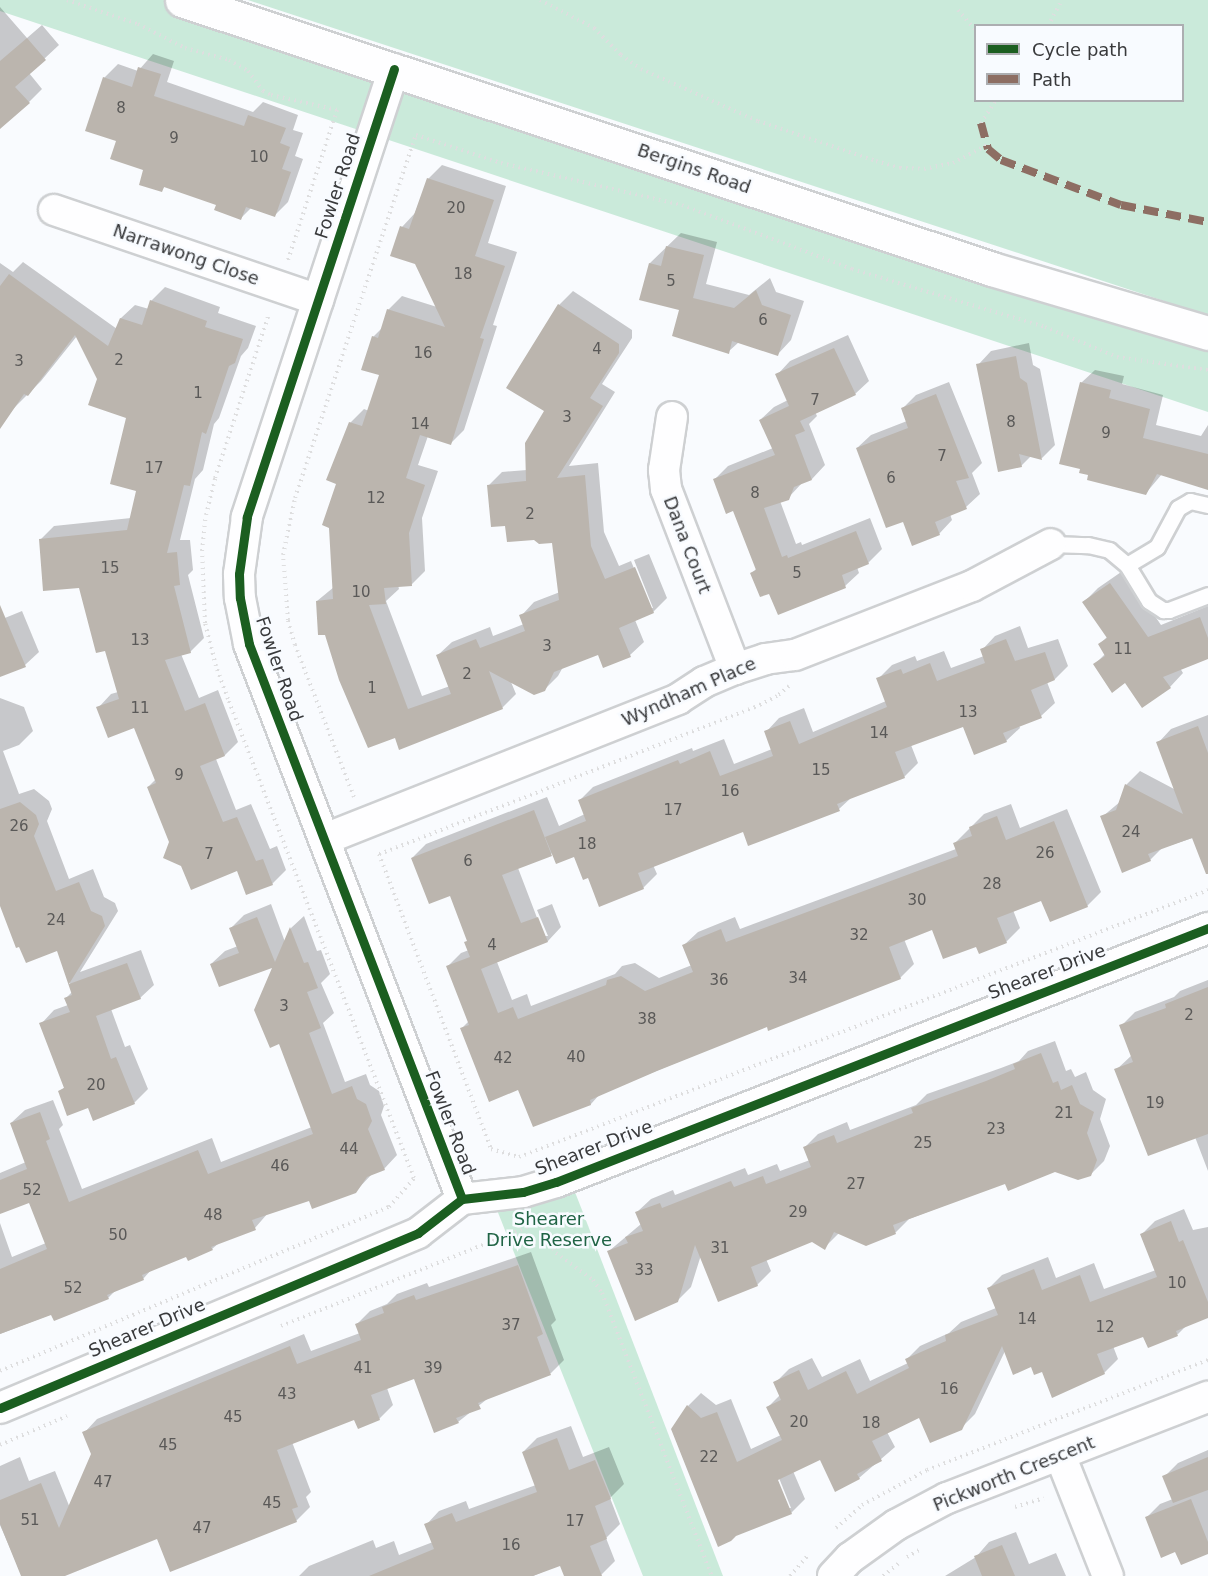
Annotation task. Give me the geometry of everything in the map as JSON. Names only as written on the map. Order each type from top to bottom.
[{"type":"main road","name":"Bergins Road","points":[[182,0],[992,269],[1208,333]]},
{"type":"street","name":"Fowler Road","points":[[394,69],[247,517],[239,574],[240,598],[249,644],[462,1199]]},
{"type":"street","name":"Narrawong Close","points":[[54,210],[318,300]]},
{"type":"street","name":"Dana Court","points":[[672,417],[664,470],[666,489],[735,669]]},
{"type":"street","name":"Wyndham Place","points":[[325,839],[678,699],[704,682],[735,669],[765,659],[795,655],[972,586],[1051,544]]},
{"type":"street","name":"Shearer Drive","points":[[0,1408],[418,1233],[462,1199],[523,1192],[556,1182],[1208,928]]},
{"type":"street","name":"Pickworth Crescent","points":[[833,1576],[850,1558],[896,1525],[937,1503],[1208,1397]]},
{"type":"street","points":[[1060,1455],[1108,1576]]},
{"type":"lane","points":[[1127,565],[1157,547],[1178,508],[1190,501],[1208,506]]},
{"type":"lane","points":[[1051,544],[1099,546],[1109,550],[1127,565],[1149,601],[1162,610],[1169,610],[1208,595]]},
{"type":"path","points":[[67,0],[138,24],[185,48],[229,60],[248,71],[263,91],[271,95],[337,110],[285,270]]},
{"type":"path","points":[[540,0],[594,28],[621,55],[641,69],[758,121],[876,161],[900,168],[924,169],[953,163],[987,145]]},
{"type":"path","points":[[1049,24],[1062,0]]},
{"type":"path","points":[[958,10],[974,30]]},
{"type":"path","points":[[981,123],[995,102]]},
{"type":"path","points":[[355,798],[295,645],[288,620],[283,555],[296,498],[416,135],[501,163],[682,205],[841,265],[1046,327],[1116,357],[1208,370]]},
{"type":"path","points":[[795,655],[795,669],[790,684],[785,691],[770,700],[379,854],[491,1149],[519,1157],[1208,890]]},
{"type":"path","points":[[0,1371],[389,1207],[414,1178]]},
{"type":"path","points":[[278,1327],[540,1222],[556,1253],[593,1280],[602,1293],[712,1576]]},
{"type":"path","points":[[0,1445],[74,1413]]},
{"type":"path","points":[[1014,1508],[1043,1497]]},
{"type":"path","points":[[883,1576],[925,1546]]},
{"type":"green space","points":[[0,0],[182,0],[1208,328],[1208,412],[0,11]]},
{"type":"green space","points":[[248,0],[1208,0],[1208,315]]},
{"type":"green space","name":"Shearer Drive Reserve","points":[[569,1177],[723,1576],[643,1576],[491,1195]]},
{"type":"building","points":[[27,38],[46,60],[15,87],[30,103],[0,129],[0,61]]},
{"type":"building","points":[[138,67],[161,74],[154,96],[244,126],[248,115],[286,128],[280,143],[290,147],[282,169],[291,172],[275,217],[246,207],[241,220],[214,210],[216,205],[164,187],[162,192],[139,185],[143,170],[110,159],[116,141],[85,131],[103,77],[132,87]]},
{"type":"building","points":[[427,178],[494,200],[475,256],[505,266],[480,338],[484,339],[451,445],[420,435],[406,478],[425,485],[409,533],[412,586],[384,588],[386,604],[369,605],[408,709],[451,694],[436,655],[476,639],[480,648],[525,631],[519,615],[559,600],[552,543],[539,544],[534,540],[507,542],[505,526],[491,527],[487,485],[526,481],[525,443],[544,411],[506,388],[558,304],[619,344],[619,353],[590,398],[603,406],[557,478],[585,475],[591,546],[605,579],[635,567],[654,613],[619,628],[631,657],[603,668],[598,655],[554,672],[545,691],[534,695],[489,671],[503,709],[399,750],[395,738],[368,748],[339,680],[325,635],[318,635],[316,601],[333,599],[329,528],[322,525],[336,484],[326,480],[349,422],[362,426],[379,375],[361,370],[372,336],[378,338],[387,309],[445,327],[415,264],[390,256],[400,226],[409,229]]},
{"type":"building","points":[[666,246],[704,255],[693,298],[734,308],[756,290],[762,305],[791,315],[778,356],[732,341],[729,354],[672,336],[679,310],[639,300],[649,263],[661,266]]},
{"type":"building","points":[[9,274],[108,346],[120,318],[142,325],[150,300],[207,321],[205,327],[243,339],[235,363],[229,366],[206,434],[202,432],[190,486],[184,485],[167,553],[177,552],[180,585],[174,586],[191,653],[165,660],[185,711],[205,703],[225,756],[200,766],[223,822],[237,817],[256,861],[263,859],[273,885],[246,895],[237,871],[191,890],[181,866],[163,858],[169,842],[147,787],[156,783],[134,728],[108,738],[96,707],[119,699],[105,651],[96,653],[79,588],[43,591],[39,539],[127,530],[136,491],[110,484],[126,418],[88,405],[97,379],[75,335],[28,396],[24,394],[0,429],[0,286]]},
{"type":"building","points":[[834,348],[856,395],[800,421],[805,431],[795,435],[812,480],[794,487],[789,500],[764,508],[782,557],[787,555],[788,558],[856,531],[869,564],[842,575],[846,588],[778,615],[769,594],[760,597],[750,573],[756,570],[733,511],[726,514],[713,479],[775,455],[759,420],[789,406],[775,374]]},
{"type":"building","points":[[1016,356],[1020,378],[1027,383],[1042,460],[1019,454],[1022,467],[998,472],[976,364]]},
{"type":"building","points":[[1080,382],[1111,390],[1109,398],[1150,409],[1143,438],[1208,454],[1208,490],[1157,474],[1146,495],[1087,480],[1088,475],[1079,473],[1080,469],[1059,464]]},
{"type":"building","points":[[936,394],[969,478],[956,481],[967,509],[935,522],[940,535],[912,546],[903,522],[886,528],[856,448],[908,428],[901,408]]},
{"type":"building","points":[[1110,583],[1148,637],[1200,617],[1208,638],[1208,659],[1163,677],[1171,688],[1142,708],[1125,683],[1112,693],[1093,664],[1105,656],[1098,644],[1107,638],[1082,602]]},
{"type":"building","points":[[0,605],[26,667],[0,677]]},
{"type":"building","points":[[1006,639],[1015,661],[1045,652],[1055,680],[1031,690],[1042,718],[1003,733],[1007,742],[974,755],[963,727],[895,752],[905,778],[837,804],[840,811],[748,846],[743,832],[638,873],[644,889],[599,907],[588,878],[583,880],[574,857],[556,864],[545,837],[586,821],[578,800],[678,760],[680,764],[710,751],[720,776],[773,756],[764,731],[790,721],[799,744],[887,707],[876,678],[901,669],[903,674],[930,663],[937,681],[985,663],[980,649]]},
{"type":"building","points":[[1198,726],[1208,753],[1208,874],[1206,874],[1192,838],[1148,854],[1151,861],[1122,873],[1100,816],[1116,810],[1125,784],[1183,814],[1156,742]]},
{"type":"building","points":[[20,802],[36,815],[39,824],[34,836],[56,891],[79,882],[91,911],[102,916],[105,926],[69,984],[127,963],[141,999],[96,1016],[111,1059],[116,1057],[135,1104],[93,1121],[88,1108],[67,1116],[58,1091],[64,1088],[39,1023],[70,1012],[64,998],[72,995],[57,951],[26,963],[19,947],[16,948],[0,906],[0,809]]},
{"type":"building","points":[[534,810],[552,856],[502,875],[521,923],[538,917],[548,942],[481,969],[498,1013],[513,1007],[518,1019],[606,985],[607,980],[621,976],[645,991],[693,972],[682,945],[721,929],[726,942],[958,856],[953,843],[972,836],[969,827],[997,816],[1006,840],[1054,821],[1088,907],[1050,922],[1041,901],[997,918],[1007,943],[979,954],[976,947],[943,959],[932,930],[889,947],[901,979],[768,1031],[767,1027],[657,1071],[590,1100],[591,1105],[533,1127],[518,1090],[489,1102],[460,1028],[469,1025],[446,966],[470,957],[464,942],[467,941],[450,896],[429,904],[411,858]]},
{"type":"building","points":[[257,917],[275,962],[290,927],[304,963],[308,962],[318,988],[307,992],[321,1028],[309,1033],[332,1094],[352,1086],[357,1099],[366,1104],[372,1121],[368,1129],[385,1170],[367,1177],[356,1193],[312,1209],[309,1201],[252,1220],[256,1230],[211,1247],[213,1250],[188,1261],[186,1257],[142,1275],[144,1280],[107,1295],[109,1299],[54,1321],[51,1315],[0,1334],[0,1269],[47,1249],[29,1203],[0,1214],[0,1180],[27,1169],[10,1123],[40,1112],[50,1139],[46,1141],[69,1202],[198,1150],[208,1174],[313,1134],[279,1044],[270,1048],[254,1010],[272,968],[219,987],[210,964],[239,953],[229,928]]},
{"type":"building","points":[[1208,987],[1208,1134],[1148,1156],[1114,1069],[1133,1062],[1119,1025],[1166,1008],[1165,1004]]},
{"type":"building","points":[[1041,1053],[1053,1083],[1058,1081],[1061,1090],[1072,1085],[1080,1104],[1094,1112],[1087,1133],[1097,1160],[1091,1176],[1078,1180],[1055,1172],[1008,1191],[1005,1184],[893,1225],[896,1234],[866,1246],[834,1232],[825,1250],[812,1242],[751,1267],[758,1286],[718,1302],[695,1245],[678,1302],[635,1321],[607,1251],[628,1243],[625,1237],[643,1231],[635,1212],[660,1203],[662,1208],[731,1181],[734,1187],[763,1176],[766,1184],[811,1167],[803,1147],[834,1135],[837,1143],[913,1113],[911,1108],[1015,1069],[1013,1064]]},
{"type":"building","points":[[1171,1221],[1179,1242],[1183,1240],[1208,1302],[1208,1318],[1176,1331],[1178,1336],[1148,1348],[1143,1337],[1097,1354],[1105,1374],[1052,1398],[1042,1372],[1034,1375],[1031,1367],[1013,1375],[1002,1346],[962,1430],[930,1443],[919,1418],[872,1441],[882,1461],[857,1474],[860,1479],[835,1492],[820,1460],[778,1480],[792,1514],[736,1536],[718,1547],[671,1429],[687,1405],[701,1418],[717,1412],[737,1462],[782,1440],[766,1407],[781,1400],[773,1382],[799,1370],[808,1390],[846,1371],[857,1394],[909,1368],[905,1359],[946,1341],[945,1335],[998,1315],[987,1288],[1034,1269],[1042,1290],[1080,1275],[1090,1302],[1157,1277],[1140,1234]]},
{"type":"building","points":[[518,1265],[543,1334],[537,1337],[551,1375],[478,1403],[481,1409],[456,1418],[459,1423],[434,1433],[414,1379],[371,1395],[380,1420],[358,1429],[354,1420],[277,1450],[298,1507],[292,1509],[297,1522],[170,1572],[157,1539],[65,1576],[21,1576],[0,1524],[0,1500],[41,1483],[59,1528],[91,1454],[82,1432],[290,1346],[297,1364],[361,1340],[355,1324],[384,1313],[382,1307],[414,1295],[416,1300]]},
{"type":"building","points":[[557,1438],[569,1470],[595,1460],[611,1499],[595,1506],[607,1539],[590,1546],[602,1576],[564,1576],[560,1566],[533,1576],[369,1576],[434,1549],[424,1524],[452,1513],[456,1522],[537,1492],[522,1452]]},
{"type":"building","points":[[1208,1457],[1208,1490],[1173,1503],[1162,1476]]},
{"type":"building","points":[[1191,1499],[1208,1542],[1208,1554],[1181,1565],[1175,1552],[1161,1558],[1145,1517]]},
{"type":"building","points":[[1002,1545],[1015,1576],[982,1576],[974,1556]]},
{"type":"marked path","points":[[981,123],[988,149],[1001,160],[1121,205],[1208,222]]},
{"type":"cycle path","points":[[394,69],[247,517],[239,574],[240,598],[249,644],[462,1199]]},
{"type":"cycle path","points":[[0,1408],[418,1233],[462,1199],[523,1192],[556,1182],[1208,928]]}]
